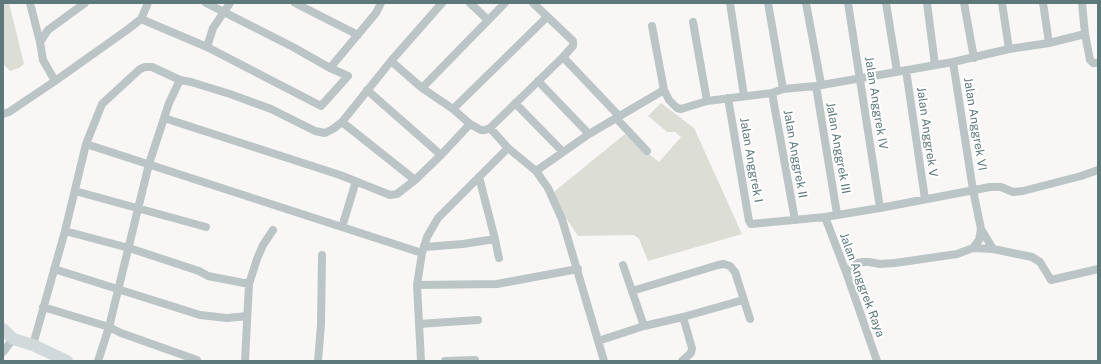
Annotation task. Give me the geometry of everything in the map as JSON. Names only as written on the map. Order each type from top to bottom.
[{"type":"street","points":[[30,3],[43,60],[55,81]]},
{"type":"street","points":[[40,42],[48,30],[73,7],[86,3]]},
{"type":"street","points":[[3,114],[55,81],[141,19],[148,3]]},
{"type":"street","points":[[141,19],[207,47],[321,106],[348,76],[206,3]]},
{"type":"street","points":[[207,47],[218,19],[230,3]]},
{"type":"street","points":[[295,3],[358,36]]},
{"type":"street","points":[[330,68],[376,13],[380,3]]},
{"type":"street","points":[[33,345],[65,231],[86,144],[102,104],[140,69],[152,67],[180,80],[237,96],[271,109],[315,131],[325,133],[333,130],[342,122],[391,61],[442,3]]},
{"type":"street","points":[[470,3],[488,20]]},
{"type":"street","points":[[422,88],[505,3]]},
{"type":"street","points":[[391,61],[422,88],[453,109],[470,124],[481,130],[490,128],[573,46],[573,41],[532,3]]},
{"type":"street","points":[[730,3],[744,96]]},
{"type":"street","points":[[768,3],[783,89]]},
{"type":"street","name":"Jalan Anggrek III","points":[[806,3],[837,214]]},
{"type":"street","name":"Jalan Anggrek IV","points":[[848,3],[880,208]]},
{"type":"street","points":[[886,3],[897,71]]},
{"type":"street","points":[[927,3],[934,65]]},
{"type":"street","points":[[964,3],[974,58]]},
{"type":"street","points":[[1002,3],[1009,49]]},
{"type":"street","points":[[1043,3],[1049,43]]},
{"type":"street","points":[[1082,3],[1085,34],[1090,60],[1093,63],[1098,63]]},
{"type":"street","points":[[453,109],[547,17]]},
{"type":"street","points":[[693,22],[707,101]]},
{"type":"street","points":[[652,26],[664,90],[669,100],[679,109],[707,101],[818,85],[953,62],[1009,49],[1049,43],[1085,34]]},
{"type":"street","points":[[563,57],[647,151]]},
{"type":"street","name":"Jalan Anggrek VI","points":[[953,62],[973,190],[981,229]]},
{"type":"street","name":"Jalan Anggrek V","points":[[906,70],[925,199]]},
{"type":"street","points":[[98,361],[109,327],[149,164],[164,118],[180,80]]},
{"type":"street","points":[[538,81],[590,134]]},
{"type":"street","points":[[367,90],[441,155]]},
{"type":"street","points":[[536,171],[590,134],[664,90]]},
{"type":"street","name":"Jalan Anggrek II","points":[[772,92],[795,220]]},
{"type":"street","name":"Jalan Anggrek I","points":[[728,98],[749,221],[751,224],[795,220]]},
{"type":"street","points":[[515,103],[563,152]]},
{"type":"street","points":[[164,118],[356,181],[390,195],[397,194],[415,180],[470,124]]},
{"type":"street","points":[[342,122],[415,180]]},
{"type":"street","points":[[490,128],[508,148],[536,171],[548,188],[562,219],[604,361]]},
{"type":"street","points":[[86,144],[342,227],[423,250],[495,239]]},
{"type":"street","points":[[421,361],[417,285],[423,250],[427,237],[434,223],[508,148]]},
{"type":"street","points":[[795,220],[880,208],[973,190],[1001,187],[1013,192],[1023,191],[1098,170]]},
{"type":"street","points":[[479,177],[499,258]]},
{"type":"street","points":[[342,227],[356,181]]},
{"type":"street","points":[[75,191],[206,227]]},
{"type":"street","name":"Jalan Anggrek Raya","points":[[824,217],[846,272],[877,361]]},
{"type":"street","points":[[973,248],[978,240],[981,229]]},
{"type":"street","points":[[981,229],[993,249]]},
{"type":"street","points":[[244,361],[249,284],[256,259],[273,230]]},
{"type":"street","points":[[65,231],[129,248],[199,271],[208,276],[249,284]]},
{"type":"street","points":[[846,272],[857,263],[862,262],[880,264],[913,261],[956,254],[973,248],[993,249],[1032,257],[1040,262],[1051,280],[1098,269]]},
{"type":"street","points":[[318,361],[321,325],[322,255]]},
{"type":"street","points":[[632,290],[724,264],[730,266],[735,272],[750,319]]},
{"type":"street","points":[[623,265],[644,326]]},
{"type":"street","points":[[54,269],[200,315],[228,318],[247,316]]},
{"type":"street","points":[[417,285],[497,284],[578,269]]},
{"type":"street","points":[[598,341],[644,326],[684,317],[743,300]]},
{"type":"street","points":[[43,307],[109,327],[121,333],[197,360]]},
{"type":"street","points":[[682,361],[691,353],[692,348],[684,317]]},
{"type":"street","points":[[419,324],[478,320]]},
{"type":"street","points":[[3,329],[13,339],[33,345],[67,361]]},
{"type":"street","points":[[3,352],[13,339]]},
{"type":"street","points":[[445,361],[475,360]]},
{"type":"shaded area","points":[[3,3],[9,3],[24,64],[19,68],[10,71],[3,64]]},
{"type":"shaded area","points":[[661,103],[694,128],[742,234],[648,261],[639,239],[634,235],[578,236],[554,195],[555,191],[625,134],[659,162],[681,137],[675,132],[667,132],[648,116]]}]
